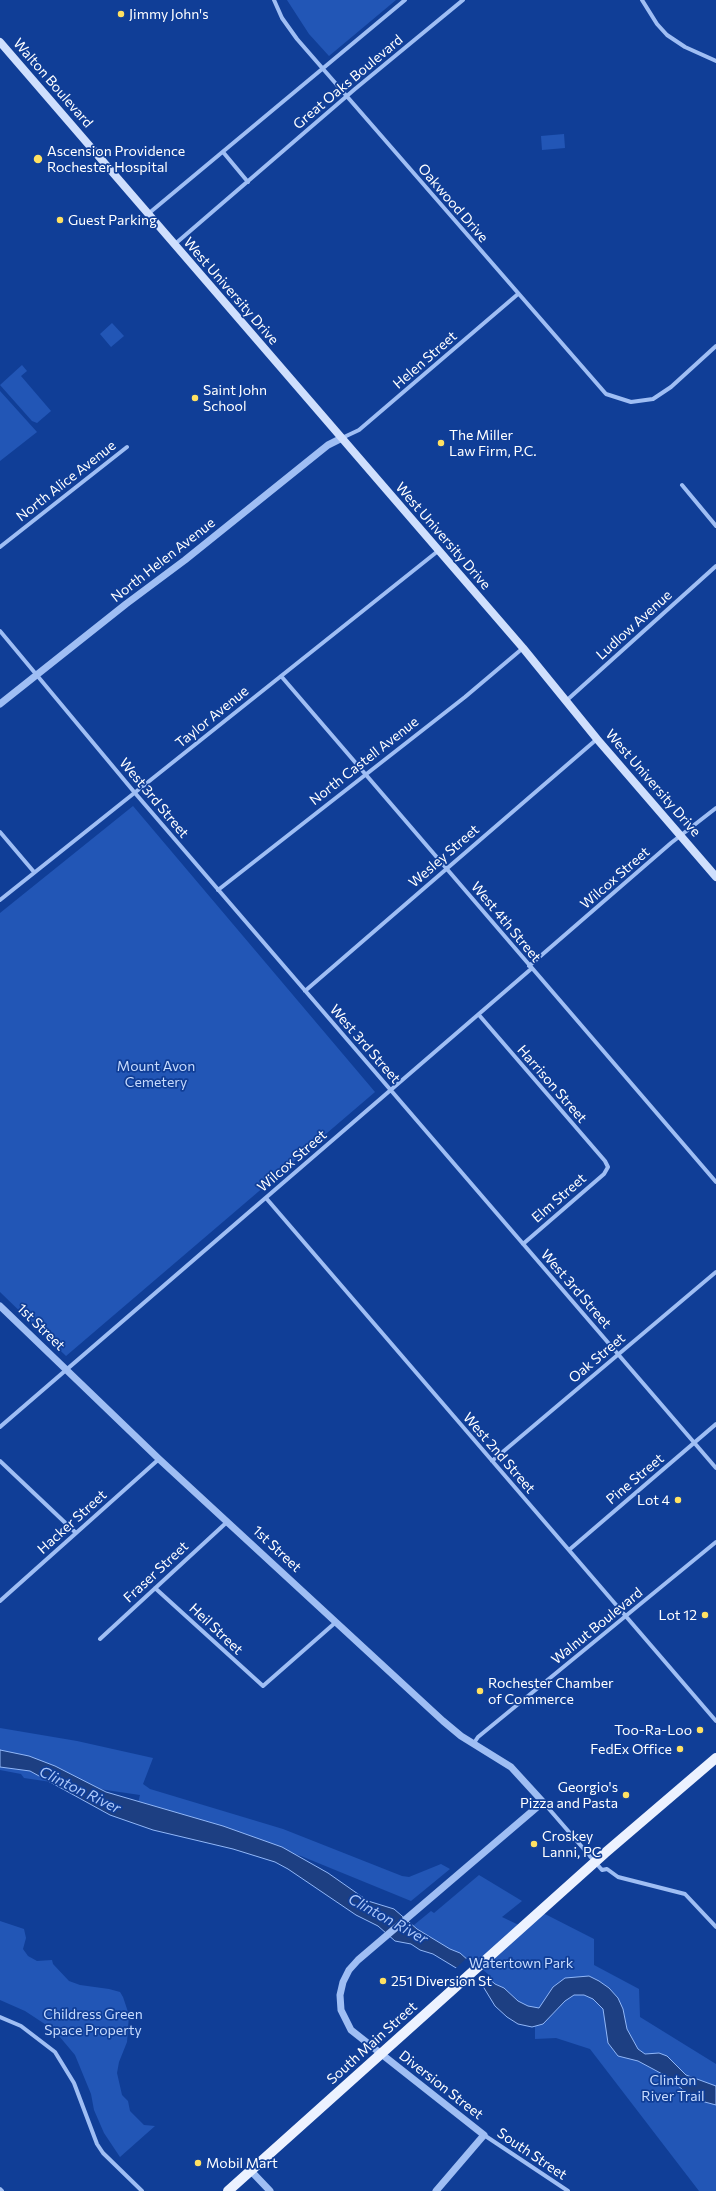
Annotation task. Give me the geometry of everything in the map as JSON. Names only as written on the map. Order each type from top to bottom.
[{"type":"main road","name":"Walton Boulevard","points":[[0,42],[148,214]]},
{"type":"main road","name":"West University Drive","points":[[148,214],[523,648],[597,739],[716,877]]},
{"type":"main road","name":"South Main Street","points":[[228,2191],[605,1853],[716,1758]]},
{"type":"street","name":"Oakwood Drive","points":[[274,0],[289,29],[600,389],[612,397],[631,402],[645,401],[662,393],[716,346]]},
{"type":"street","name":"Great Oaks Boulevard","points":[[148,214],[405,0]]},
{"type":"street","name":"Great Oaks Boulevard","points":[[174,245],[346,96],[463,0]]},
{"type":"street","points":[[642,0],[657,24],[667,35],[685,47],[716,60]]},
{"type":"street","points":[[223,152],[248,182]]},
{"type":"street","name":"Helen Street","points":[[342,438],[363,427],[518,294]]},
{"type":"street","name":"North Helen Avenue","points":[[0,704],[185,560],[328,445],[342,438]]},
{"type":"street","name":"North Alice Avenue","points":[[0,547],[127,446]]},
{"type":"street","points":[[682,484],[716,526]]},
{"type":"street","name":"Taylor Avenue","points":[[0,900],[438,551]]},
{"type":"street","name":"Ludlow Avenue","points":[[566,701],[716,566]]},
{"type":"street","name":"West 3rd Street","points":[[0,631],[36,676],[304,991],[392,1091],[716,1468]]},
{"type":"street","name":"North Castell Avenue","points":[[218,890],[465,697],[523,648]]},
{"type":"street","name":"West 4th Street","points":[[281,676],[530,968],[716,1182]]},
{"type":"street","name":"Wesley Street","points":[[304,991],[597,739]]},
{"type":"street","name":"Wilcox Street","points":[[0,1427],[479,1016],[530,968],[716,808]]},
{"type":"street","points":[[0,832],[34,872]]},
{"type":"street","name":"Harrison Street","points":[[479,1016],[605,1161],[608,1168]]},
{"type":"street","name":"Elm Street","points":[[523,1244],[604,1174],[608,1168]]},
{"type":"street","name":"West 2nd Street","points":[[266,1198],[716,1721]]},
{"type":"street","name":"Oak Street","points":[[492,1461],[716,1272]]},
{"type":"street","name":"1st Street","points":[[0,1306],[159,1458],[451,1728],[511,1767],[543,1802]]},
{"type":"street","name":"Pine Street","points":[[569,1550],[716,1424]]},
{"type":"street","name":"Hacker Street","points":[[0,1601],[159,1458]]},
{"type":"street","points":[[0,1461],[76,1534]]},
{"type":"street","name":"Fraser Street","points":[[100,1639],[228,1521]]},
{"type":"street","name":"Walnut Boulevard","points":[[474,1743],[478,1737],[627,1617],[716,1542]]},
{"type":"street","name":"Heil Street","points":[[155,1588],[263,1686],[336,1622]]},
{"type":"street","points":[[543,1802],[602,1870],[607,1869],[618,1877],[685,1894],[716,1927]]},
{"type":"street","name":"Diversion Street","points":[[436,2191],[484,2135],[360,2039],[347,2024],[341,2010],[340,1999],[345,1977],[354,1964],[378,1942],[543,1802]]},
{"type":"street","points":[[0,2017],[21,2026],[55,2052],[74,2083],[97,2144],[103,2153],[142,2191]]},
{"type":"street","name":"South Street","points":[[484,2135],[568,2191]]},
{"type":"street","points":[[251,2171],[270,2191]]},
{"type":"green space","points":[[287,0],[396,0],[329,56],[309,34]]},
{"type":"green space","points":[[564,134],[565,148],[542,150],[541,136]]},
{"type":"green space","points":[[112,323],[124,336],[111,347],[100,334]]},
{"type":"green space","points":[[22,365],[27,371],[21,376],[51,411],[37,423],[32,421],[0,385]]},
{"type":"green space","points":[[0,391],[37,432],[0,461]]},
{"type":"green space","name":"Mount Avon Cemetery","points":[[133,806],[375,1092],[66,1356],[0,1292],[0,913]]},
{"type":"green space","points":[[0,1728],[77,1741],[153,1758],[143,1784],[150,1789],[283,1829],[402,1876],[409,1877],[441,1864],[450,1869],[411,1901],[301,1856],[235,1834],[137,1807],[140,1795],[24,1778],[21,1774],[0,1770]]},
{"type":"green space","name":"Clinton River Trail","points":[[479,1875],[522,1901],[502,1917],[525,1928],[543,1913],[594,1939],[594,1965],[639,1989],[640,2017],[716,2064],[716,2191],[699,2191],[590,2049],[556,2038],[535,2039],[535,2022],[525,2006],[452,1957],[403,1934],[431,1911],[434,1913]]},
{"type":"green space","name":"Childress Green Space Property","points":[[0,1921],[24,1929],[26,1938],[23,1949],[28,1956],[37,1961],[52,1960],[53,1964],[69,1981],[80,1985],[120,1992],[123,1997],[129,2015],[127,2042],[119,2062],[117,2073],[122,2095],[128,2101],[130,2111],[144,2125],[155,2126],[120,2157],[104,2133],[94,2110],[91,2094],[75,2055],[54,2030],[25,2011],[0,2000]]},
{"type":"water","name":"Clinton River","points":[[0,1750],[29,1756],[55,1766],[106,1792],[223,1826],[282,1847],[328,1873],[368,1901],[394,1909],[417,1929],[450,1949],[460,1953],[495,1984],[504,1988],[518,2001],[528,2006],[539,2008],[553,1987],[565,1978],[589,1976],[609,1988],[618,1998],[623,2009],[627,2029],[638,2049],[645,2054],[659,2053],[667,2056],[686,2075],[716,2086],[716,2105],[701,2101],[688,2094],[666,2076],[638,2061],[618,2056],[608,2043],[603,2009],[593,1999],[584,1995],[574,1995],[565,2001],[543,2024],[532,2027],[518,2024],[507,2017],[495,2006],[481,1983],[433,1954],[420,1950],[411,1944],[395,1941],[378,1926],[356,1915],[288,1869],[275,1862],[233,1849],[153,1830],[110,1815],[30,1771],[0,1767]]},
{"type":"pier","points":[[468,1957],[489,1975],[479,1984],[455,1969]]},
{"type":"place","name":"Jimmy John's","points":[[121,14]]},
{"type":"place","name":"Ascension Providence Rochester Hospital","points":[[38,159]]},
{"type":"place","name":"Guest Parking","points":[[60,220]]},
{"type":"place","name":"Saint John School","points":[[195,398]]},
{"type":"place","name":"The Miller Law Firm, P.C.","points":[[441,443]]},
{"type":"place","name":"Lot 4","points":[[678,1500]]},
{"type":"place","name":"Lot 12","points":[[705,1615]]},
{"type":"place","name":"Rochester Chamber of Commerce","points":[[480,1691]]},
{"type":"place","name":"Too-Ra-Loo","points":[[700,1730]]},
{"type":"place","name":"FedEx Office","points":[[680,1749]]},
{"type":"place","name":"Georgio's Pizza and Pasta","points":[[626,1795]]},
{"type":"place","name":"Croskey Lanni, PC","points":[[534,1844]]},
{"type":"place","name":"251 Diversion St","points":[[383,1981]]},
{"type":"place","name":"Mobil Mart","points":[[198,2163]]},
{"type":"park label","name":"Watertown Park","points":[[521,1963]]}]
